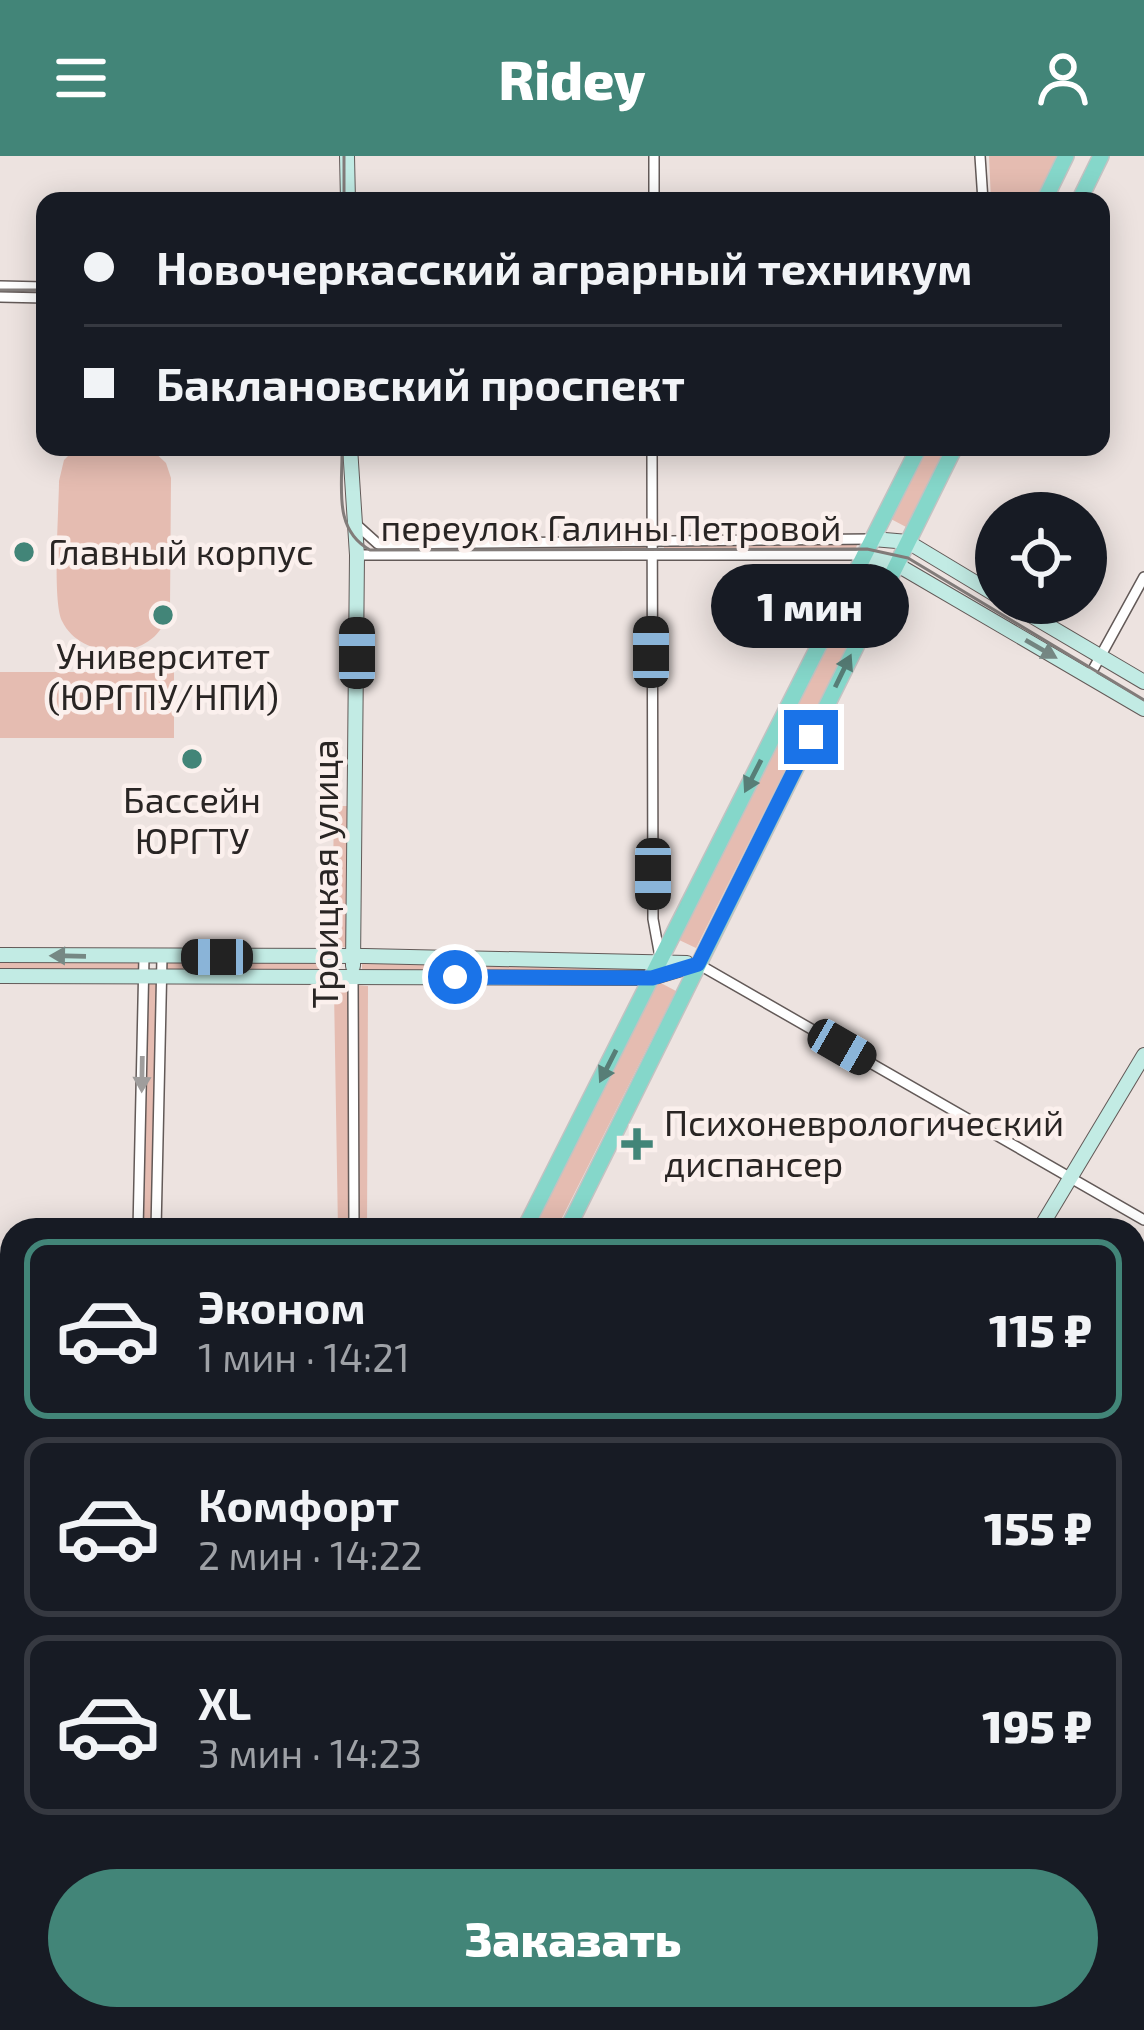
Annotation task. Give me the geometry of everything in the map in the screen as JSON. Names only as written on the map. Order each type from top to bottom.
[{"type":"main road","points":[[347,156],[348,192]]},
{"type":"main road","points":[[1048,192],[1066,156]]},
{"type":"main road","points":[[1083,192],[1101,156]]},
{"type":"main road","name":"Троицкая улица","points":[[350,456],[357,555],[353,977]]},
{"type":"main road","points":[[530,1218],[914,456]]},
{"type":"main road","points":[[573,1218],[951,456]]},
{"type":"main road","points":[[873,539],[908,542],[975,582]]},
{"type":"main road","points":[[865,555],[896,564],[1144,710]]},
{"type":"main road","points":[[1045,624],[1144,682]]},
{"type":"main road","points":[[0,956],[353,956],[698,964]]},
{"type":"main road","points":[[0,976],[652,978],[698,964]]},
{"type":"main road","points":[[1047,1218],[1144,1055]]},
{"type":"street","points":[[654,156],[654,192]]},
{"type":"street","points":[[980,156],[982,192]]},
{"type":"street","points":[[0,286],[36,286]]},
{"type":"street","points":[[0,297],[36,298]]},
{"type":"street","points":[[652,456],[653,919],[660,961]]},
{"type":"street","name":"переулок Галины Петровой","points":[[351,508],[359,530],[378,544],[873,539]]},
{"type":"street","name":"переулок Галины Петровой","points":[[357,555],[865,555]]},
{"type":"street","points":[[1089,677],[1144,577]]},
{"type":"street","points":[[138,1218],[143,957]]},
{"type":"street","points":[[156,1218],[162,958]]},
{"type":"street","points":[[698,964],[1140,1218]]},
{"type":"street","name":"Троицкая улица","points":[[353,977],[354,1218]]},
{"type":"shaded area","points":[[989,156],[1058,156],[1040,192],[991,192]]},
{"type":"shaded area","points":[[68,456],[159,456],[166,463],[171,478],[170,609],[164,625],[142,645],[116,651],[89,646],[62,621],[57,575],[59,481]]},
{"type":"shaded area","points":[[920,456],[944,456],[908,528],[889,518]]},
{"type":"shaded area","points":[[664,543],[858,543],[854,552],[664,554]]},
{"type":"shaded area","points":[[648,544],[648,554],[376,553],[377,545]]},
{"type":"shaded area","points":[[861,571],[883,575],[696,948],[677,939]]},
{"type":"shaded area","points":[[0,672],[174,672],[174,738],[0,738]]},
{"type":"shaded area","points":[[334,806],[350,806],[351,947],[332,947]]},
{"type":"shaded area","points":[[0,958],[141,960],[142,974],[0,973]]},
{"type":"shaded area","points":[[334,960],[334,974],[165,972],[165,961]]},
{"type":"shaded area","points":[[362,962],[649,964],[649,974],[362,973]]},
{"type":"shaded area","points":[[657,981],[676,991],[562,1218],[539,1218]]},
{"type":"shaded area","points":[[147,982],[157,983],[153,1218],[142,1218]]},
{"type":"shaded area","points":[[356,985],[368,986],[367,1218],[357,1218]]},
{"type":"shaded area","points":[[334,990],[350,990],[349,1218],[338,1218]]},
{"type":"tram line","points":[[344,156],[344,192]]},
{"type":"tram line","points":[[0,290],[36,290]]},
{"type":"tram line","points":[[342,456],[345,518],[358,541],[370,550],[867,549],[908,558],[1144,700]]},
{"type":"place","name":"Главный корпус","points":[[24,552]]},
{"type":"place","name":"Университет (ЮРГПУ/НПИ)","points":[[163,615]]},
{"type":"place","name":"Бассейн ЮРГТУ","points":[[192,759]]},
{"type":"place","name":"Психоневрологический диспансер","points":[[637,1144]]},
{"type":"route","points":[[455,977],[652,978],[698,964],[811,737]]}]
